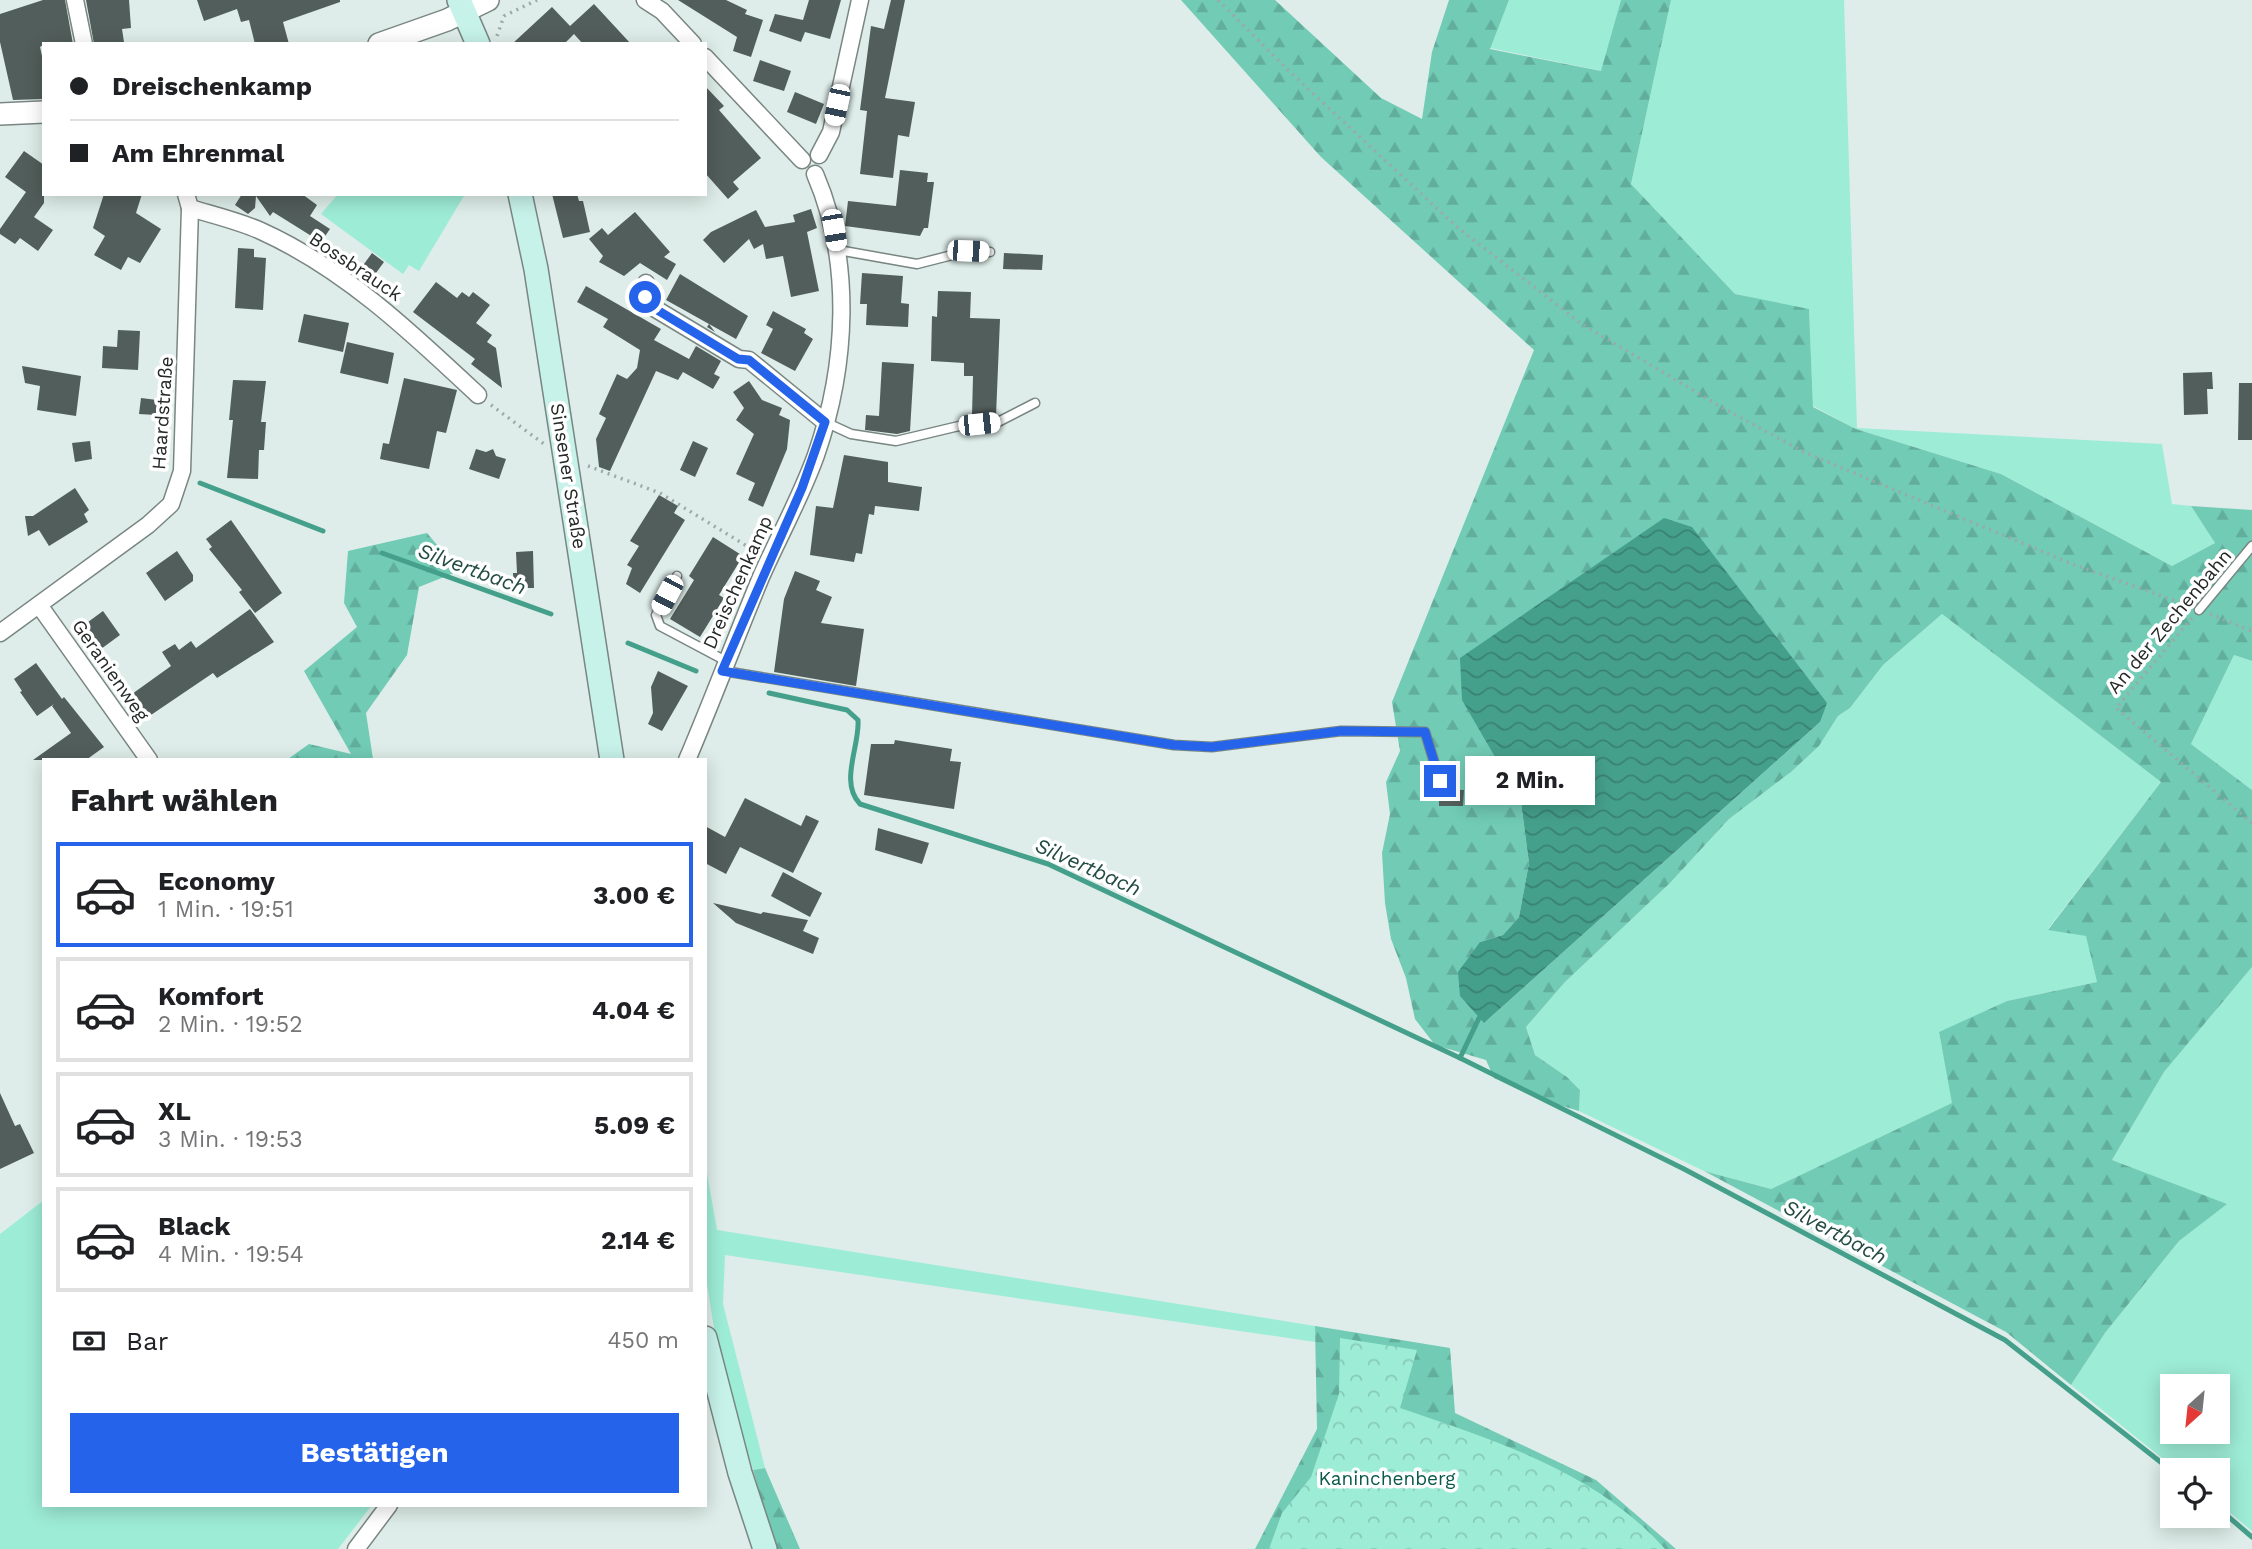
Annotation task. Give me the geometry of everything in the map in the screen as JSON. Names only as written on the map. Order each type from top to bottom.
[{"type":"main road","points":[[462,5],[477,42]]},
{"type":"main road","name":"Sinsener Straße","points":[[520,196],[536,269],[612,758]]},
{"type":"main road","points":[[707,1346],[740,1473],[765,1549]]},
{"type":"street","points":[[75,0],[84,42]]},
{"type":"street","points":[[385,42],[446,20],[462,5],[488,0]]},
{"type":"street","points":[[645,0],[662,11],[691,42]]},
{"type":"street","points":[[819,155],[831,132],[860,0]]},
{"type":"street","name":"Dreischenkamp","points":[[688,758],[724,666],[811,467],[825,422],[838,363],[841,306],[838,250],[831,210],[815,174],[803,169],[802,160],[707,59]]},
{"type":"street","points":[[0,114],[42,112]]},
{"type":"street","points":[[802,160],[810,153],[819,155]]},
{"type":"street","points":[[815,174],[823,163],[819,155]]},
{"type":"street","name":"Bossbrauck","points":[[188,201],[260,230],[323,266],[387,310],[478,395]]},
{"type":"street","name":"Haardstraße","points":[[0,633],[164,513],[171,504],[182,471],[188,201]]},
{"type":"street","points":[[646,284],[645,297],[649,305],[738,359],[749,360],[825,422]]},
{"type":"street","name":"Geranienweg","points":[[39,605],[148,758]]},
{"type":"street","points":[[356,1549],[388,1507]]},
{"type":"lane","points":[[838,250],[917,264],[968,251],[990,252]]},
{"type":"lane","points":[[825,422],[851,434],[896,440],[959,426],[998,422],[1035,403]]},
{"type":"lane","name":"An der Zechenbahn","points":[[2199,610],[2252,546]]},
{"type":"lane","points":[[677,576],[656,615],[660,625],[724,666],[1174,745],[1212,747],[1341,731],[1425,732],[1440,781]]},
{"type":"path","points":[[496,42],[504,16],[537,0]]},
{"type":"path","points":[[1218,0],[1291,74],[1457,227],[1583,325],[1723,408],[1804,452],[2071,564],[2252,631]]},
{"type":"path","points":[[478,395],[525,431],[566,457],[660,493],[769,560]]},
{"type":"path","name":"An der Zechenbahn","points":[[2199,610],[2116,708],[2252,823]]},
{"type":"green space","points":[[1181,0],[1275,0],[1381,98],[1422,119],[1432,52],[1449,0],[1509,0],[1490,49],[1601,71],[1621,0],[1671,0],[1631,184],[1735,294],[1809,309],[1813,407],[1856,429],[2001,474],[2172,566],[2215,543],[2191,506],[2252,510],[2252,661],[2234,655],[2191,744],[2252,790],[2252,967],[2164,1072],[2112,1160],[2227,1204],[2179,1241],[2105,1333],[2071,1385],[2006,1332],[1704,1171],[1771,1189],[1952,1103],[1939,1032],[2007,1001],[2097,982],[2086,936],[2048,930],[2161,782],[1942,614],[1883,665],[1850,708],[1838,716],[1819,746],[1791,772],[1729,819],[1670,883],[1565,982],[1526,1027],[1535,1055],[1567,1077],[1580,1090],[1579,1111],[1539,1099],[1494,1078],[1486,1060],[1435,1045],[1415,1019],[1406,978],[1391,939],[1385,903],[1382,853],[1390,814],[1386,782],[1400,751],[1392,702],[1534,350],[1321,157]],"holes":[[[1463,700],[1820,722],[1484,1023],[1480,942],[1503,935],[1519,917],[1529,863],[1521,802]]]},
{"type":"green space","points":[[1509,0],[1621,0],[1602,71],[1490,48]]},
{"type":"green space","points":[[1671,0],[1844,0],[1857,428],[2162,444],[2172,504],[2191,506],[2215,543],[2172,566],[2001,474],[1856,429],[1813,406],[1809,310],[1735,294],[1631,184]]},
{"type":"green space","points":[[336,196],[464,196],[419,271],[409,265],[403,274],[321,214]]},
{"type":"green space","points":[[427,533],[459,571],[419,587],[407,655],[366,713],[373,758],[289,758],[309,744],[351,754],[304,671],[357,627],[344,603],[348,551]]},
{"type":"green space","points":[[1942,614],[2161,782],[2048,929],[2087,936],[2097,982],[2007,1001],[1939,1033],[1953,1103],[1771,1189],[1704,1171],[1579,1111],[1580,1090],[1567,1077],[1535,1055],[1526,1027],[1565,982],[1670,883],[1729,819],[1791,772],[1819,746],[1838,716],[1850,708],[1883,665]]},
{"type":"green space","points":[[2234,655],[2252,661],[2252,790],[2191,744]]},
{"type":"green space","points":[[2252,967],[2252,1531],[2230,1513],[2230,1458],[2162,1458],[2071,1385],[2105,1333],[2179,1241],[2226,1204],[2112,1160],[2164,1072]]},
{"type":"green space","points":[[707,1173],[717,1230],[1315,1326],[1315,1342],[725,1255],[723,1304],[765,1468],[753,1470],[718,1354],[707,1284]]},
{"type":"green space","points":[[42,1202],[42,1507],[370,1507],[338,1549],[0,1549],[0,1234]]},
{"type":"green space","name":"Kaninchenberg","points":[[1315,1326],[1450,1348],[1455,1413],[1596,1480],[1676,1549],[1255,1549],[1317,1429]]},
{"type":"green space","name":"Kaninchenberg","points":[[1340,1338],[1417,1350],[1400,1408],[1507,1446],[1576,1479],[1638,1522],[1665,1549],[1269,1549],[1282,1513],[1311,1477],[1339,1394]]},
{"type":"green space","points":[[765,1468],[800,1549],[775,1549],[753,1470]]},
{"type":"water","points":[[1664,518],[1692,527],[1827,703],[1820,722],[1484,1023],[1460,996],[1458,972],[1480,942],[1503,935],[1519,917],[1529,863],[1521,802],[1462,700],[1460,658]]},
{"type":"building","points":[[43,0],[65,0],[73,42],[42,42],[42,99],[13,100],[0,42],[0,14]]},
{"type":"building","points":[[86,0],[129,0],[131,28],[122,29],[124,42],[94,42]]},
{"type":"building","points":[[197,0],[340,0],[283,22],[288,42],[254,42],[249,20],[241,22],[237,9],[204,21]]},
{"type":"building","points":[[678,0],[726,0],[747,10],[745,14],[763,20],[751,57],[733,51],[737,37]]},
{"type":"building","points":[[809,0],[841,0],[830,39],[805,32],[801,42],[769,31],[775,14],[803,20]]},
{"type":"building","points":[[891,0],[905,0],[885,98],[915,102],[909,137],[898,135],[893,178],[860,174],[867,111],[860,110],[871,26],[884,29]]},
{"type":"building","points":[[594,4],[629,42],[581,42],[574,34],[566,42],[514,42],[552,7],[570,26]]},
{"type":"building","points":[[760,60],[791,71],[784,91],[753,81]]},
{"type":"building","points":[[707,88],[724,106],[719,110],[761,158],[733,182],[739,189],[728,199],[707,175]]},
{"type":"building","points":[[795,92],[824,104],[816,124],[787,112]]},
{"type":"building","points":[[24,151],[42,164],[44,203],[34,217],[53,230],[38,251],[20,238],[15,244],[0,234],[0,229],[26,192],[5,177]]},
{"type":"building","points":[[900,170],[928,173],[927,182],[934,182],[928,228],[924,228],[920,236],[845,226],[848,201],[896,206]]},
{"type":"building","points":[[103,196],[141,196],[136,213],[161,229],[140,263],[128,257],[121,270],[94,255],[105,236],[93,228]]},
{"type":"building","points":[[241,196],[256,196],[255,208],[248,214],[235,205]]},
{"type":"building","points":[[256,196],[305,196],[317,205],[310,216],[330,229],[321,242],[273,212],[270,216]]},
{"type":"building","points":[[552,196],[578,196],[579,201],[583,201],[590,232],[563,238]]},
{"type":"building","points":[[811,209],[817,228],[807,232],[819,291],[791,297],[783,256],[766,259],[763,244],[754,249],[749,239],[724,263],[703,240],[711,232],[756,210],[765,227],[795,222],[793,215]]},
{"type":"building","points":[[635,212],[670,252],[664,257],[676,264],[667,280],[640,263],[624,276],[599,262],[603,256],[589,239],[602,228],[608,235]]},
{"type":"building","points":[[238,248],[254,249],[254,257],[266,258],[263,310],[235,308]]},
{"type":"building","points":[[372,253],[384,262],[368,284],[356,275]]},
{"type":"building","points":[[1004,253],[1043,255],[1042,270],[1003,269]]},
{"type":"building","points":[[862,273],[903,276],[901,303],[909,304],[908,327],[866,325],[867,304],[860,304]]},
{"type":"building","points":[[680,274],[748,316],[736,339],[666,300]]},
{"type":"building","points":[[436,282],[457,298],[462,292],[469,297],[473,292],[490,305],[476,323],[492,335],[487,342],[496,348],[502,388],[471,364],[475,359],[413,312]]},
{"type":"building","points":[[586,286],[661,329],[654,340],[689,359],[696,346],[721,361],[714,374],[720,377],[713,389],[683,372],[678,380],[656,371],[610,471],[599,467],[596,439],[606,418],[599,414],[617,374],[627,379],[637,368],[640,350],[603,327],[608,319],[577,302]]},
{"type":"building","points":[[938,291],[971,292],[970,318],[1000,319],[996,416],[972,415],[973,376],[964,376],[964,363],[931,361],[932,316],[937,317]]},
{"type":"building","points":[[773,311],[806,329],[804,333],[813,339],[795,371],[761,353],[773,329],[766,325]]},
{"type":"building","points":[[304,314],[349,323],[343,352],[298,342]]},
{"type":"building","points":[[118,330],[140,331],[138,370],[102,368],[103,346],[117,347]]},
{"type":"building","points":[[347,342],[394,353],[388,384],[340,373]]},
{"type":"building","points":[[882,362],[914,364],[910,431],[897,434],[865,430],[866,415],[879,416]]},
{"type":"building","points":[[22,366],[81,376],[76,416],[37,410],[40,386],[25,383]]},
{"type":"building","points":[[2212,372],[2213,389],[2207,389],[2208,414],[2184,415],[2183,373]]},
{"type":"building","points":[[404,378],[457,390],[446,433],[437,431],[429,469],[380,459],[383,443],[389,444]]},
{"type":"building","points":[[233,380],[266,381],[261,422],[266,422],[264,450],[259,450],[258,479],[227,478],[233,420],[229,420]]},
{"type":"building","points":[[749,381],[762,400],[782,408],[779,415],[790,420],[787,449],[763,507],[748,500],[755,483],[736,474],[754,434],[736,420],[744,408],[733,392]]},
{"type":"building","points":[[2239,383],[2252,383],[2252,440],[2238,440]]},
{"type":"building","points":[[141,398],[157,400],[156,415],[139,414]]},
{"type":"building","points":[[90,441],[92,459],[75,462],[72,443]]},
{"type":"building","points":[[693,441],[708,448],[695,477],[680,470]]},
{"type":"building","points":[[476,449],[486,452],[493,449],[496,456],[506,459],[499,479],[469,469]]},
{"type":"building","points":[[844,455],[888,462],[888,482],[922,487],[919,511],[875,506],[874,515],[869,514],[862,554],[856,553],[854,562],[810,555],[816,506],[833,508]]},
{"type":"building","points":[[75,488],[89,510],[84,514],[88,522],[49,546],[39,530],[28,536],[25,516],[33,516]]},
{"type":"building","points":[[659,495],[678,506],[674,513],[685,520],[640,593],[626,584],[632,568],[627,565],[639,546],[630,541]]},
{"type":"building","points":[[231,520],[282,593],[255,613],[239,592],[242,590],[209,549],[212,547],[206,539]]},
{"type":"building","points":[[713,537],[743,556],[719,595],[724,598],[700,637],[670,619],[694,580],[689,576]]},
{"type":"building","points":[[177,551],[193,575],[193,581],[165,601],[146,573]]},
{"type":"building","points":[[533,551],[534,588],[514,588],[513,573],[517,573],[516,552]]},
{"type":"building","points":[[795,571],[820,581],[816,590],[832,597],[821,623],[864,629],[856,686],[774,672],[784,599]]},
{"type":"building","points":[[250,609],[274,642],[217,678],[213,673],[148,717],[132,694],[171,666],[162,652],[175,644],[179,650],[191,641],[196,648]]},
{"type":"building","points":[[103,611],[120,635],[101,649],[84,625]]},
{"type":"building","points":[[36,663],[62,699],[64,697],[104,747],[89,758],[33,760],[71,733],[52,706],[54,704],[37,716],[14,679]]},
{"type":"building","points":[[658,671],[688,686],[662,731],[648,724],[653,713],[651,687]]},
{"type":"building","points":[[895,740],[952,749],[950,761],[961,762],[954,809],[864,795],[871,744],[894,744]]},
{"type":"building","points":[[1439,789],[1464,790],[1463,806],[1439,806]]},
{"type":"building","points":[[745,798],[801,826],[806,815],[819,821],[793,873],[740,847],[726,874],[707,864],[707,827],[725,837]]},
{"type":"building","points":[[878,828],[929,843],[922,864],[875,850]]},
{"type":"building","points":[[783,872],[822,893],[810,917],[771,896]]},
{"type":"building","points":[[713,903],[761,914],[763,912],[808,920],[803,931],[819,938],[813,954],[736,923]]},
{"type":"building","points":[[0,1093],[15,1126],[20,1124],[34,1153],[0,1169]]},
{"type":"waterway","name":"Silvertbach","points":[[200,483],[323,531]]},
{"type":"waterway","name":"Silvertbach","points":[[382,553],[551,614]]},
{"type":"waterway","name":"Silvertbach","points":[[628,643],[696,671]]},
{"type":"waterway","name":"Silvertbach","points":[[769,693],[847,710],[858,720],[851,785],[860,804],[1048,864],[1460,1058],[1684,1169],[2005,1340],[2160,1462]]},
{"type":"waterway","name":"Silvertbach","points":[[1460,1058],[1479,1018]]},
{"type":"waterway","name":"Silvertbach","points":[[2230,1518],[2252,1537]]},
{"type":"route","points":[[645,297],[649,305],[738,359],[749,360],[825,422],[815,457],[722,671],[1135,741],[1174,745],[1212,747],[1341,731],[1425,732],[1440,781]]}]
